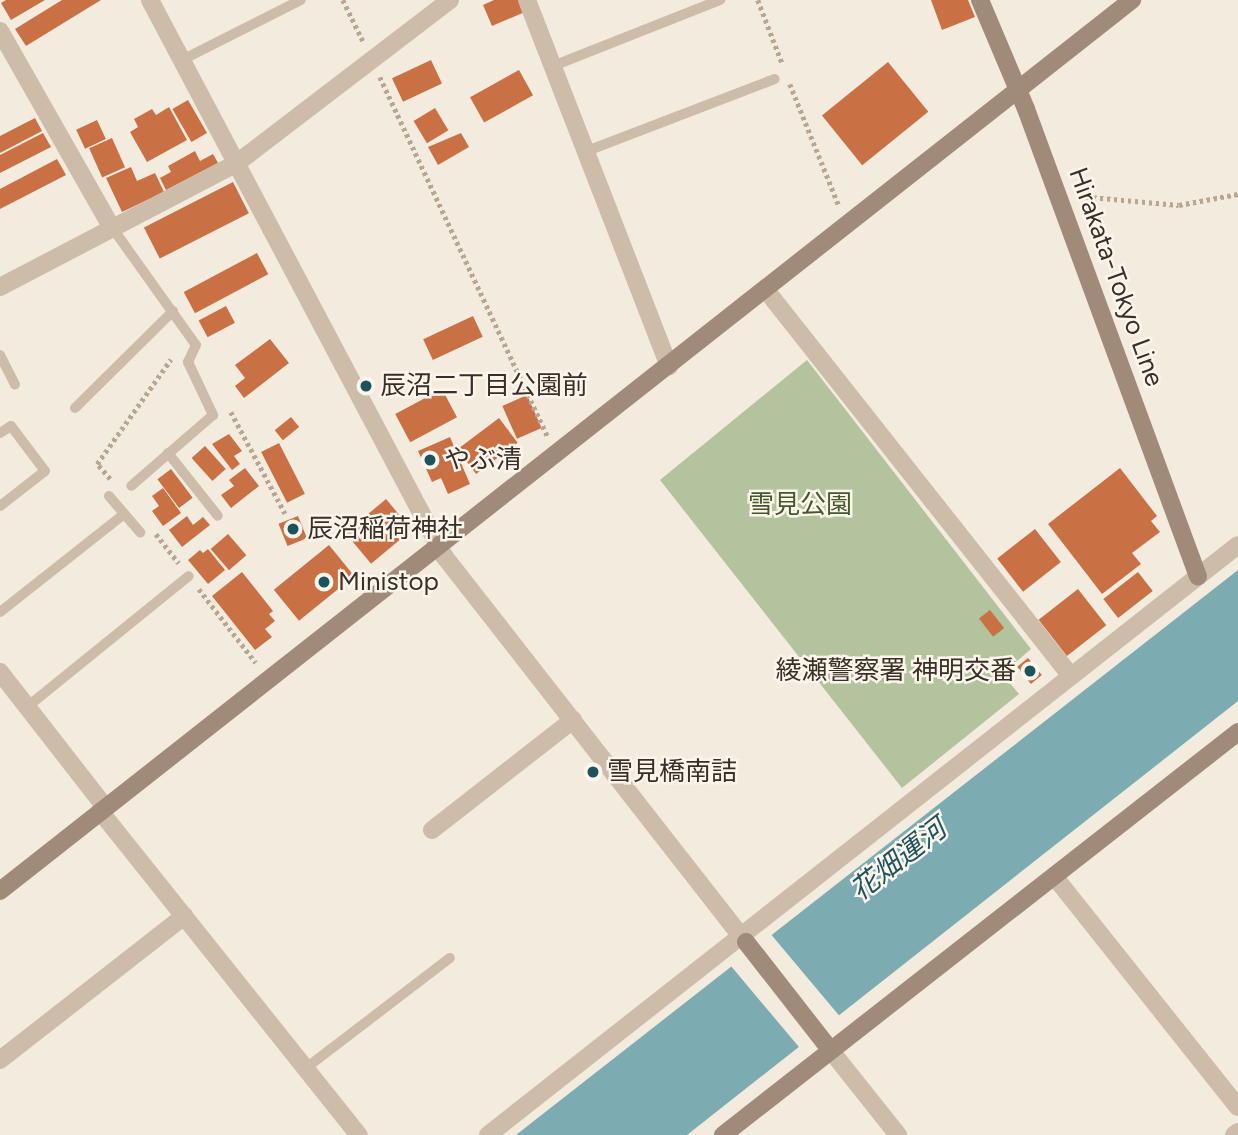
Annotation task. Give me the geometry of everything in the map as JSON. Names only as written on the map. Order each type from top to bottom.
[{"type":"street","points":[[150,0],[438,546],[898,1135]]},
{"type":"street","points":[[0,287],[111,226],[237,163],[450,0]]},
{"type":"street","points":[[527,0],[669,366]]},
{"type":"street","name":"Hirakata-Tokyo Line","points":[[980,0],[1060,199],[1198,576]]},
{"type":"street","points":[[0,891],[1132,0]]},
{"type":"street","points":[[0,31],[111,226]]},
{"type":"street","points":[[766,290],[1070,675]]},
{"type":"street","points":[[488,1135],[743,939],[1070,675],[1238,545]]},
{"type":"street","points":[[0,672],[184,916],[359,1135]]},
{"type":"street","points":[[432,830],[573,720]]},
{"type":"street","points":[[723,1135],[827,1046],[1054,876],[1238,732]]},
{"type":"street","points":[[1054,876],[1238,1107]]},
{"type":"street","points":[[0,1060],[184,916]]},
{"type":"street","points":[[1234,1135],[1238,1132]]},
{"type":"lane","points":[[182,60],[301,0]]},
{"type":"lane","points":[[553,66],[720,0]]},
{"type":"lane","points":[[587,151],[775,79]]},
{"type":"lane","points":[[111,226],[196,345],[188,362],[213,415],[131,486]]},
{"type":"lane","points":[[75,408],[173,311]]},
{"type":"lane","points":[[0,355],[15,384]]},
{"type":"lane","points":[[0,433],[11,426],[45,471],[0,506]]},
{"type":"lane","points":[[168,453],[218,516]]},
{"type":"lane","points":[[109,496],[140,532]]},
{"type":"lane","points":[[0,612],[124,514]]},
{"type":"lane","points":[[27,707],[189,576]]},
{"type":"lane","points":[[306,1068],[450,958]]},
{"type":"path","points":[[343,0],[556,455]]},
{"type":"path","points":[[758,0],[847,226]]},
{"type":"path","points":[[1060,199],[1084,196],[1179,205],[1238,194]]},
{"type":"path","points":[[114,484],[97,464],[181,345],[190,337]]},
{"type":"path","points":[[228,405],[285,513]]},
{"type":"path","points":[[153,530],[256,663]]},
{"type":"green space","name":"雪見公園","points":[[807,360],[1031,649],[1002,674],[1019,694],[902,788],[660,480]]},
{"type":"water","name":"花畑運河","points":[[1238,570],[1238,701],[687,1135],[516,1135]]},
{"type":"pier","points":[[769,932],[841,1018],[802,1051],[730,965]]},
{"type":"building","points":[[6,0],[45,0],[11,20],[1,3]]},
{"type":"building","points":[[62,0],[101,0],[26,46],[15,29]]},
{"type":"building","points":[[494,0],[520,0],[525,12],[492,26],[483,5]]},
{"type":"building","points":[[931,0],[968,0],[975,17],[942,30]]},
{"type":"building","points":[[431,60],[442,84],[403,102],[392,78]]},
{"type":"building","points":[[888,62],[928,112],[862,165],[822,115]]},
{"type":"building","points":[[519,70],[533,95],[484,123],[470,97]]},
{"type":"building","points":[[188,100],[207,133],[191,142],[172,109]]},
{"type":"building","points":[[169,107],[187,140],[147,162],[130,132],[138,127],[134,119],[152,109],[156,115]]},
{"type":"building","points":[[435,108],[448,130],[427,143],[414,121]]},
{"type":"building","points":[[35,118],[42,131],[0,153],[0,136]]},
{"type":"building","points":[[97,120],[106,139],[85,149],[76,130]]},
{"type":"building","points":[[43,133],[51,147],[0,173],[0,155]]},
{"type":"building","points":[[461,133],[469,147],[438,165],[428,147]]},
{"type":"building","points":[[112,138],[125,167],[102,177],[89,148]]},
{"type":"building","points":[[195,151],[200,161],[213,154],[218,163],[166,190],[160,178],[171,172],[168,166]]},
{"type":"building","points":[[57,159],[66,175],[0,209],[0,189]]},
{"type":"building","points":[[131,167],[137,181],[155,173],[164,192],[122,212],[106,178]]},
{"type":"building","points":[[233,182],[249,213],[160,259],[144,227]]},
{"type":"building","points":[[257,253],[268,274],[195,313],[184,292]]},
{"type":"building","points":[[226,306],[235,323],[208,337],[199,321]]},
{"type":"building","points":[[473,316],[483,337],[433,360],[423,339]]},
{"type":"building","points":[[270,339],[289,363],[244,398],[235,386],[245,378],[235,365]]},
{"type":"building","points":[[442,389],[457,417],[410,442],[395,414]]},
{"type":"building","points":[[527,395],[542,428],[517,439],[502,406]]},
{"type":"building","points":[[291,417],[299,427],[283,440],[275,430]]},
{"type":"building","points":[[499,418],[518,443],[476,474],[457,449]]},
{"type":"building","points":[[229,434],[242,451],[234,456],[240,464],[232,470],[212,444]]},
{"type":"building","points":[[450,437],[470,484],[448,494],[441,478],[432,482],[418,451]]},
{"type":"building","points":[[279,443],[305,494],[287,503],[261,452]]},
{"type":"building","points":[[205,446],[226,469],[212,481],[192,458]]},
{"type":"building","points":[[245,468],[259,486],[231,508],[221,495],[234,486],[229,480]]},
{"type":"building","points":[[1120,468],[1157,516],[1151,521],[1160,532],[1132,553],[1141,564],[1102,594],[1048,524]]},
{"type":"building","points":[[171,469],[193,498],[179,508],[157,479]]},
{"type":"building","points":[[163,488],[181,513],[163,526],[152,511],[159,506],[152,496]]},
{"type":"building","points":[[386,499],[412,530],[371,564],[345,533]]},
{"type":"building","points":[[187,516],[193,525],[203,517],[210,525],[182,547],[169,530]]},
{"type":"building","points":[[298,516],[307,538],[288,546],[279,524]]},
{"type":"building","points":[[1035,529],[1061,562],[1023,592],[997,559]]},
{"type":"building","points":[[228,534],[246,555],[229,570],[211,549]]},
{"type":"building","points":[[329,545],[354,576],[299,621],[274,590]]},
{"type":"building","points":[[208,549],[225,570],[208,584],[188,560],[200,550],[203,553]]},
{"type":"building","points":[[242,572],[273,611],[269,614],[275,621],[265,629],[272,637],[255,650],[212,596]]},
{"type":"building","points":[[1138,572],[1153,591],[1118,618],[1103,599]]},
{"type":"building","points":[[1078,589],[1106,625],[1067,656],[1039,620]]},
{"type":"building","points":[[990,610],[1004,628],[993,637],[979,619]]},
{"type":"building","points":[[1028,658],[1042,675],[1031,684],[1017,667]]},
{"type":"place","name":"辰沼二丁目公園前","points":[[366,386]]},
{"type":"place","name":"やぶ清","points":[[430,460]]},
{"type":"place","name":"辰沼稲荷神社","points":[[293,529]]},
{"type":"place","name":"Ministop","points":[[324,582]]},
{"type":"place","name":"綾瀬警察署 神明交番","points":[[1030,671]]},
{"type":"place","name":"雪見橋南詰","points":[[593,772]]}]
